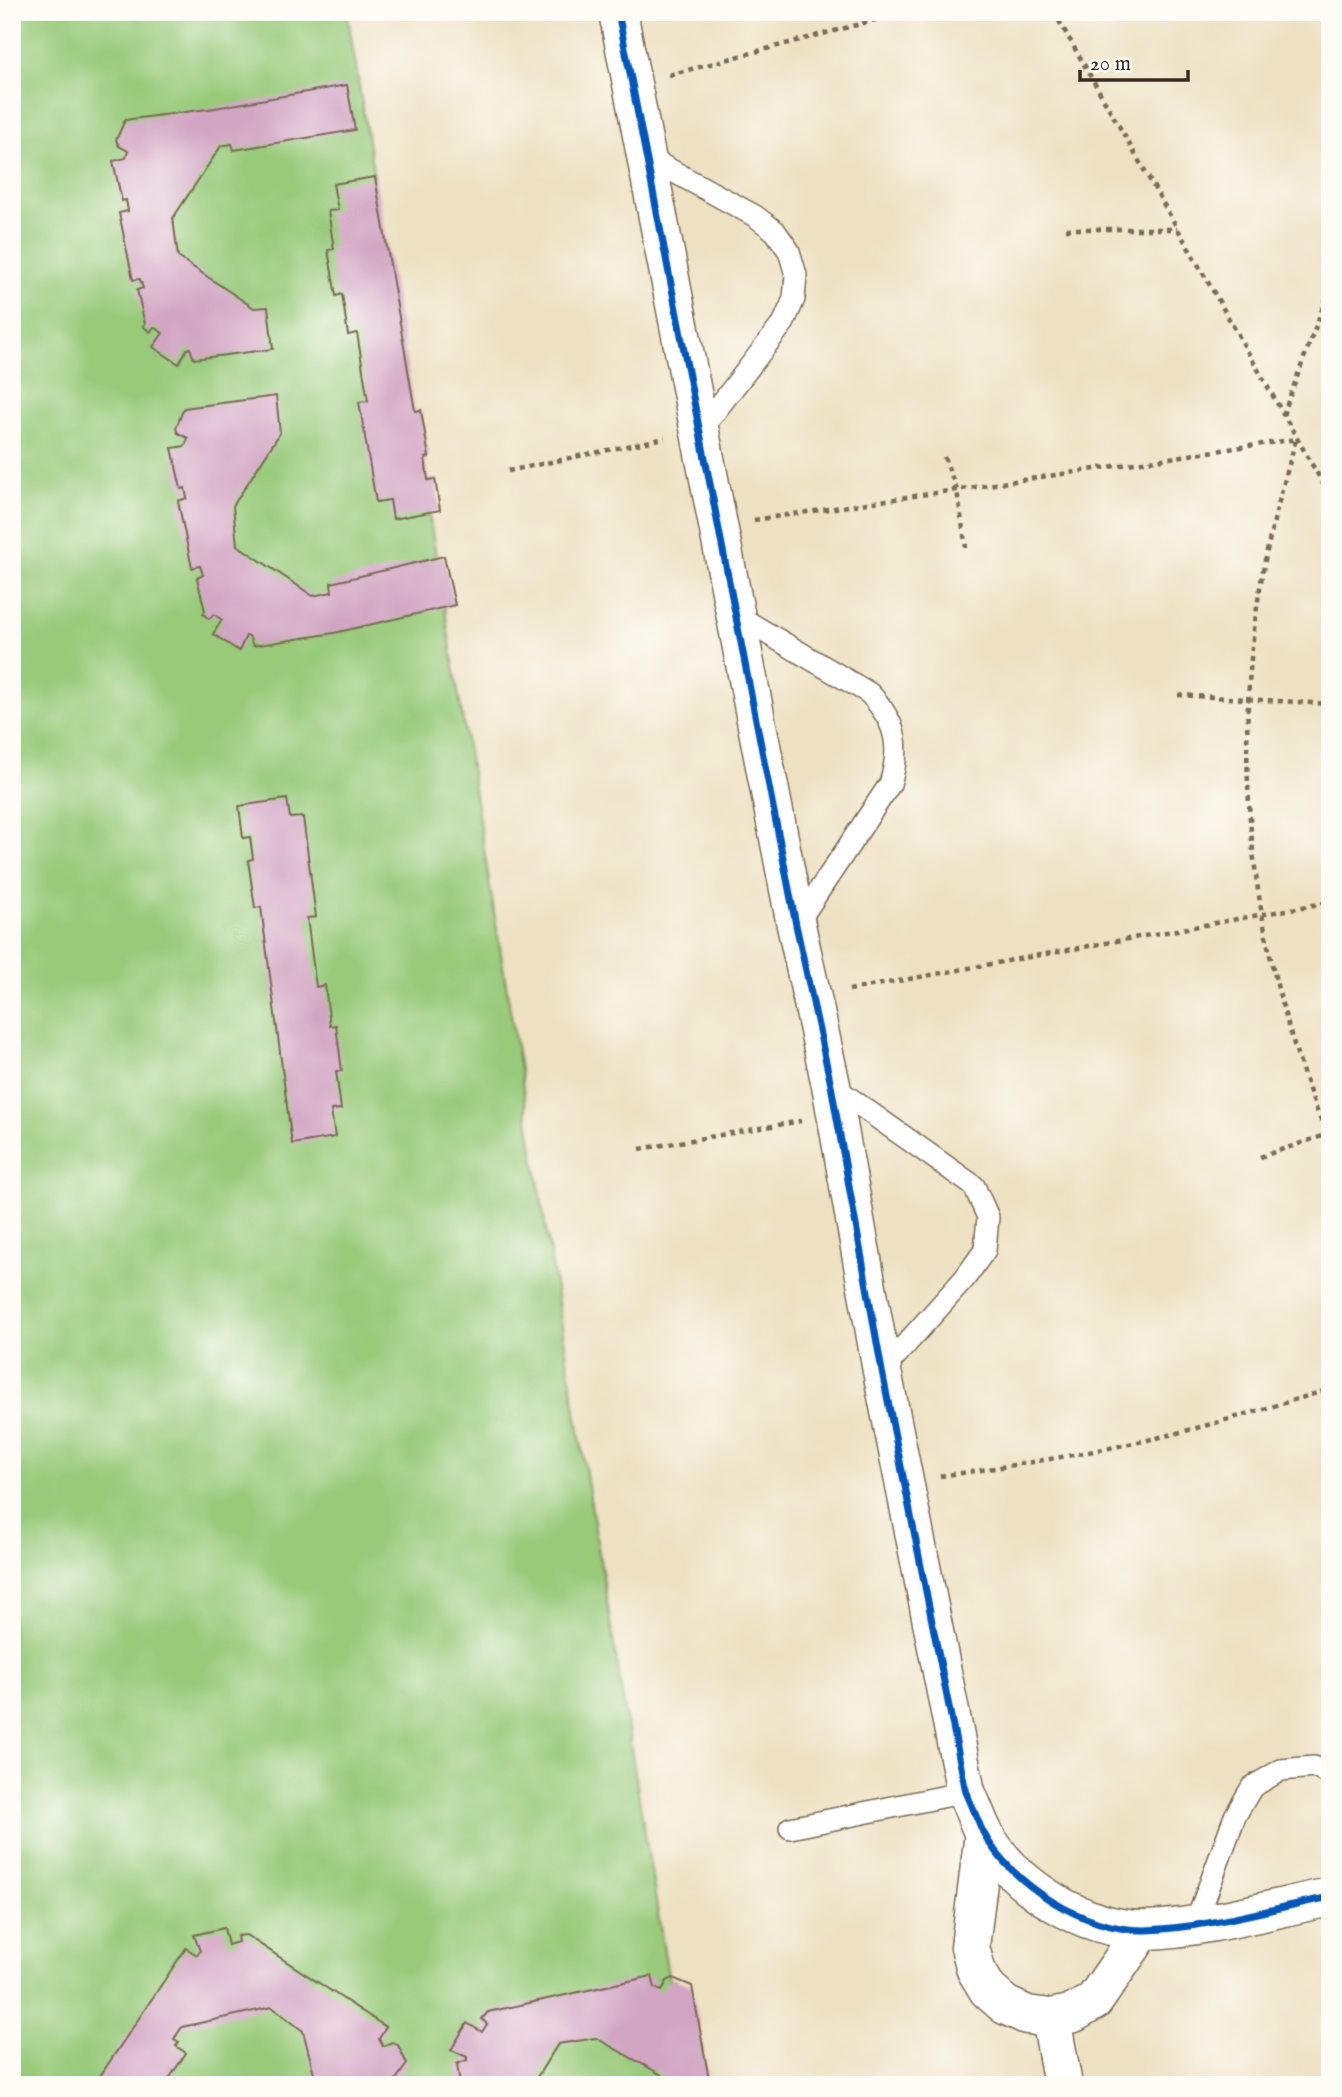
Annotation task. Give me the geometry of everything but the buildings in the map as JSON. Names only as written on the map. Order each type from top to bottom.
[{"type":"street","points":[[618,12],[796,925],[834,1100],[882,1371],[966,1792],[984,1833],[1013,1872],[1051,1902],[1095,1922],[1143,1930],[1195,1925],[1330,1897]]},
{"type":"street","points":[[984,1833],[970,1947],[976,1970],[988,1990],[1005,2006],[1027,2015],[1051,2018],[1074,2013],[1094,2001],[1143,1930]]},
{"type":"street","points":[[1051,2018],[1063,2085]]},
{"type":"lane","points":[[645,156],[755,216],[775,231],[789,251],[796,275],[794,299],[784,322],[700,431]]},
{"type":"lane","points":[[736,615],[869,693],[892,725],[897,745],[896,765],[890,784],[796,925]]},
{"type":"lane","points":[[834,1100],[974,1186],[988,1217],[985,1250],[965,1278],[882,1371]]},
{"type":"lane","points":[[1195,1925],[1235,1816],[1252,1787],[1281,1770],[1314,1767],[1330,1774]]},
{"type":"lane","points":[[790,1828],[966,1792]]},
{"type":"path","points":[[632,85],[905,12]]},
{"type":"path","points":[[1054,12],[1330,496]]},
{"type":"path","points":[[1066,229],[1178,229]]},
{"type":"path","points":[[1283,415],[1330,288]]},
{"type":"path","points":[[508,471],[700,431]]},
{"type":"path","points":[[719,526],[1296,439]]},
{"type":"path","points":[[1296,439],[1274,516],[1259,595],[1249,699],[1247,754],[1251,835],[1261,914],[1299,1063],[1330,1140]]},
{"type":"path","points":[[944,457],[957,490],[966,548]]},
{"type":"path","points":[[1178,695],[1330,704]]},
{"type":"path","points":[[811,997],[1330,902]]},
{"type":"path","points":[[640,1149],[834,1100]]},
{"type":"path","points":[[1260,1157],[1328,1134]]},
{"type":"path","points":[[905,1482],[1132,1444],[1243,1416],[1330,1389]]},
{"type":"green space","points":[[12,12],[347,12],[686,2085],[12,2085]]},
{"type":"cycle path","points":[[618,12],[796,925],[831,1085],[882,1371],[966,1792],[983,1832],[1012,1870],[1052,1901],[1098,1923],[1145,1930],[1168,1928],[1215,1922],[1330,1897]]}]
